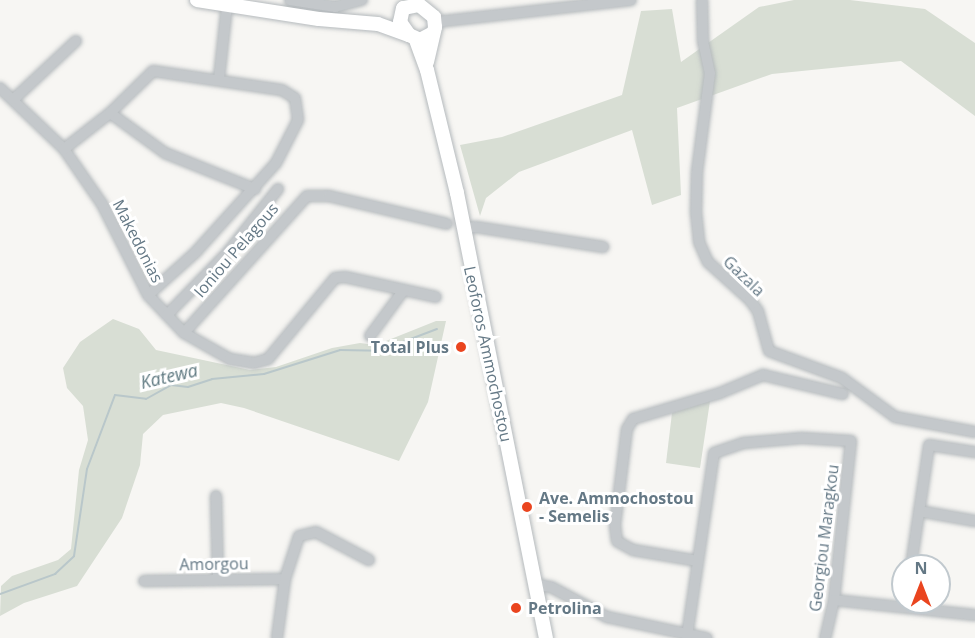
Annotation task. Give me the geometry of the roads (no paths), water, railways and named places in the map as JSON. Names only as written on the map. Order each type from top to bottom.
[{"type":"main road","points":[[197,0],[369,23],[412,38],[435,28],[423,5],[416,4],[403,6],[369,23]]},
{"type":"main road","name":"Leoforos Ammochostou","points":[[403,6],[400,22],[412,38],[427,70],[463,228],[546,638]]},
{"type":"main road","name":"Leoforos Ammochostou","points":[[427,70],[435,28]]},
{"type":"street","points":[[290,0],[326,7],[362,0]]},
{"type":"street","points":[[435,28],[598,2],[631,0]]},
{"type":"street","name":"Gazala","points":[[702,0],[703,41],[710,73],[697,172],[696,212],[699,242],[708,262],[750,300],[758,311],[769,351],[842,378],[895,417],[975,432]]},
{"type":"street","points":[[219,78],[227,5]]},
{"type":"street","points":[[14,99],[76,41]]},
{"type":"street","points":[[64,149],[110,112],[149,72],[219,78],[282,90],[298,104],[299,117],[288,142],[255,189],[196,252],[148,295]]},
{"type":"street","name":"Makedonias","points":[[0,88],[64,149],[102,204],[148,295],[184,333],[230,359],[246,363],[261,362],[273,352],[331,280],[345,277],[402,291]]},
{"type":"street","points":[[110,112],[165,153],[255,189]]},
{"type":"street","points":[[167,315],[227,253],[278,189]]},
{"type":"street","name":"Ioniou Pelagous","points":[[184,333],[293,207],[316,195],[447,224]]},
{"type":"street","points":[[463,228],[476,227],[603,247]]},
{"type":"street","points":[[370,336],[402,291],[436,297]]},
{"type":"street","points":[[687,636],[698,561],[633,550],[617,541],[615,525],[627,429],[633,419],[720,393],[763,375],[843,394]]},
{"type":"street","name":"Georgiou Maragkou","points":[[698,561],[716,451],[787,439],[851,441],[834,600],[825,638]]},
{"type":"street","points":[[913,554],[929,445],[975,452]]},
{"type":"street","points":[[216,496],[218,579]]},
{"type":"street","points":[[920,511],[975,521]]},
{"type":"street","points":[[277,638],[285,579],[297,539],[307,532],[316,532],[369,560]]},
{"type":"street","name":"Amorgou","points":[[144,580],[285,579]]},
{"type":"street","points":[[535,584],[551,587],[598,614],[687,636],[706,638]]},
{"type":"street","points":[[834,600],[891,604]]},
{"type":"street","points":[[951,612],[975,615]]},
{"type":"waterway","name":"Katewa","points":[[0,594],[55,574],[74,556],[87,469],[115,395],[146,399],[171,385],[188,387],[212,379],[264,374],[340,350],[379,351],[437,329]]},
{"type":"place","name":"Total Plus","points":[[461,347]]},
{"type":"place","name":"Ave. Ammochostou - Semelis","points":[[527,507]]},
{"type":"place","name":"Petrolina","points":[[516,608]]}]
